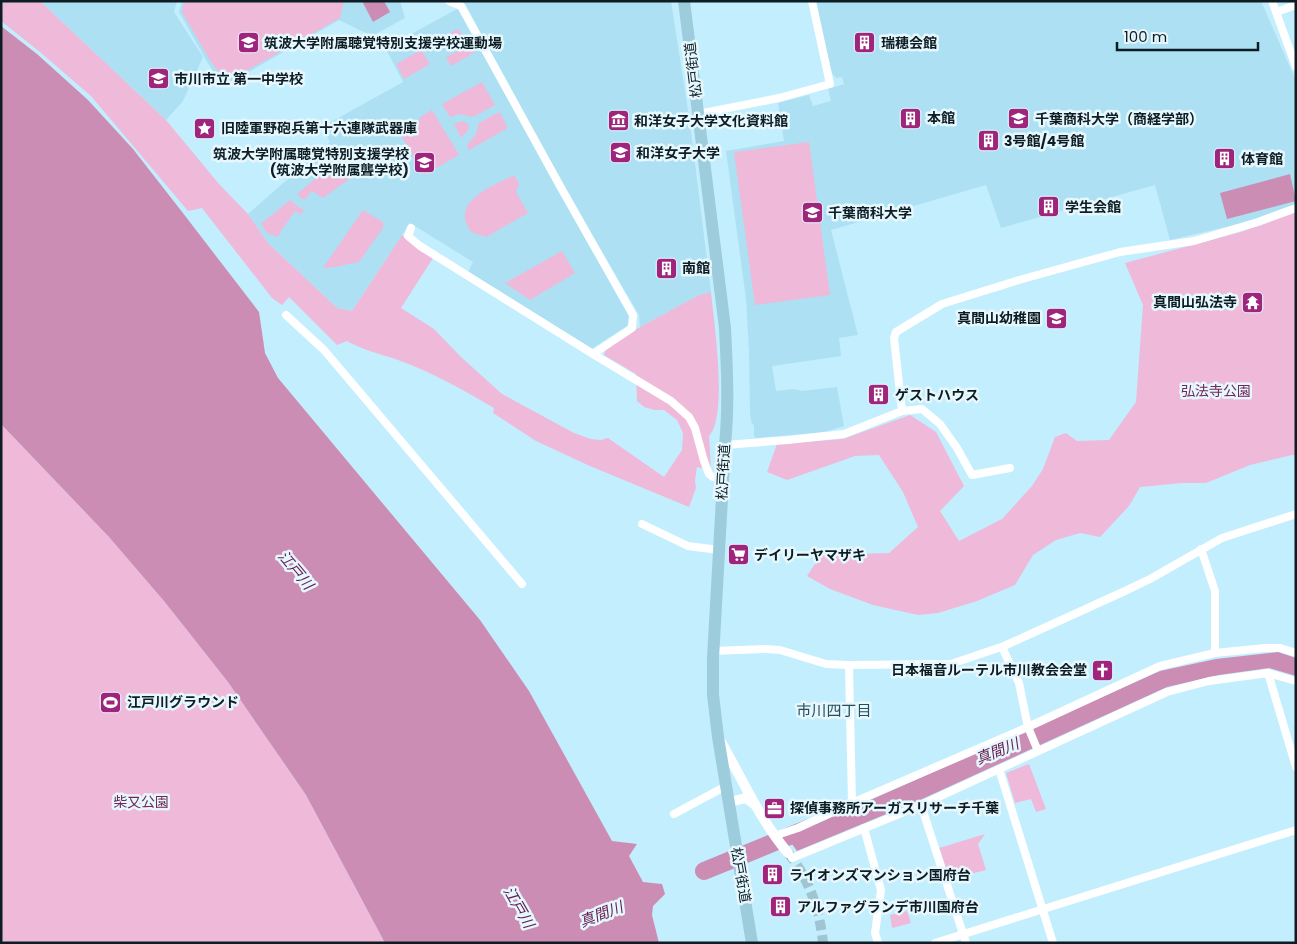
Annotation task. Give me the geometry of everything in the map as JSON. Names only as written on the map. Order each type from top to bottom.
[{"type":"main road","name":"松戸街道","points":[[684,1],[725,328],[728,404],[724,445],[713,695],[718,737],[752,943]]},
{"type":"street","points":[[449,1],[461,6],[633,315],[632,328],[593,354]]},
{"type":"street","points":[[698,114],[779,98],[830,84],[812,1]]},
{"type":"street","points":[[1272,1],[1296,67]]},
{"type":"street","points":[[1276,12],[1296,5]]},
{"type":"street","points":[[902,412],[894,338],[896,332],[942,304],[1120,252],[1194,241],[1258,222],[1296,208]]},
{"type":"street","points":[[412,228],[408,236],[420,246],[671,401],[688,417],[695,428],[704,461],[710,474],[713,477],[723,478]]},
{"type":"street","points":[[286,315],[324,350],[522,584]]},
{"type":"street","points":[[724,445],[844,434],[902,412],[922,409],[940,424],[957,448],[972,475],[1010,468]]},
{"type":"street","points":[[714,650],[780,650],[826,664],[951,664],[1002,647],[1150,579],[1222,538],[1296,514]]},
{"type":"street","points":[[642,524],[688,546],[719,550]]},
{"type":"street","points":[[1200,549],[1215,591],[1215,652]]},
{"type":"street","points":[[1002,647],[1019,683],[1028,727],[1038,751]]},
{"type":"street","points":[[775,837],[1028,727],[1160,666],[1215,652],[1280,648],[1296,653]]},
{"type":"street","points":[[849,665],[852,803]]},
{"type":"street","points":[[718,737],[755,805],[775,837],[790,856],[921,805],[1167,692],[1209,681],[1268,673],[1296,681]]},
{"type":"street","points":[[1268,673],[1296,767]]},
{"type":"street","points":[[999,769],[1053,943]]},
{"type":"street","points":[[674,814],[726,786]]},
{"type":"street","points":[[729,802],[746,798],[755,805]]},
{"type":"street","points":[[921,805],[966,943]]},
{"type":"street","points":[[864,828],[881,890],[875,933],[878,943]]},
{"type":"street","points":[[935,943],[1296,830]]},
{"type":"shaded area","name":"市川市立 第一中学校","points":[[40,1],[177,1],[174,12],[203,57],[183,101],[166,120]]},
{"type":"shaded area","name":"筑波大学附属聴覚特別支援学校運動場","points":[[182,1],[400,1],[405,18],[372,36],[339,20],[223,87],[179,12]]},
{"type":"shaded area","name":"和洋女子大学","points":[[457,1],[671,1],[690,123],[711,292],[699,295],[640,327],[639,315],[562,183],[465,4]]},
{"type":"shaded area","name":"千葉商科大学","points":[[820,1],[1261,1],[1296,81],[1296,204],[1251,221],[1170,240],[1155,185],[1001,228],[986,185],[831,230],[858,335],[839,338],[841,356],[772,366],[776,391],[794,389],[802,391],[837,387],[844,426],[815,433],[756,438],[750,414],[746,299],[726,151],[784,141],[778,103],[809,95],[813,106],[831,101],[828,89],[844,84],[842,77],[836,78],[832,73],[815,3]]},
{"type":"shaded area","name":"筑波大学附属聴覚特別支援学校 (筑波大学附属聾学校)","points":[[459,9],[630,316],[627,326],[591,349],[468,272],[473,262],[410,223],[352,311],[337,308],[268,243],[248,214],[330,142],[322,127],[403,82],[387,51],[391,45]]},
{"type":"green space","points":[[1,1],[40,1],[166,120],[219,184],[248,214],[268,243],[337,308],[352,311],[402,235],[433,258],[401,308],[434,329],[461,357],[502,394],[574,433],[591,439],[601,440],[608,438],[664,477],[682,450],[683,433],[677,420],[664,410],[644,407],[637,401],[636,374],[604,355],[606,349],[640,327],[699,295],[711,292],[717,345],[718,409],[715,425],[709,436],[711,470],[697,467],[696,488],[689,507],[590,466],[536,441],[493,413],[494,408],[423,370],[347,341],[337,345],[289,297],[282,305],[272,298],[202,208],[188,211],[91,96],[1,21]]},
{"type":"green space","name":"筑波大学附属聴覚特別支援学校運動場","points":[[184,1],[344,1],[340,18],[237,76],[224,78],[211,62],[182,12]]},
{"type":"green space","points":[[458,29],[462,35],[456,38],[456,43],[445,49],[439,39]]},
{"type":"green space","points":[[469,45],[474,53],[451,66],[446,57]]},
{"type":"green space","points":[[421,50],[430,64],[404,79],[396,64]]},
{"type":"green space","points":[[482,82],[495,105],[473,117],[459,114],[450,117],[442,104]]},
{"type":"green space","points":[[432,110],[459,155],[424,175],[399,132],[420,120],[419,118]]},
{"type":"green space","points":[[500,113],[507,126],[506,129],[469,150],[467,145],[476,134],[479,123]]},
{"type":"green space","points":[[463,121],[469,125],[468,130],[461,138],[454,124]]},
{"type":"green space","points":[[809,142],[830,295],[755,305],[734,152]]},
{"type":"green space","points":[[326,149],[332,155],[340,171],[347,168],[352,177],[323,198],[312,191],[304,200],[297,194],[325,171],[316,158]]},
{"type":"green space","points":[[514,175],[519,184],[516,192],[528,213],[486,237],[471,232],[466,221],[465,212],[469,204],[485,190]]},
{"type":"green space","points":[[290,200],[304,211],[301,214],[295,211],[277,237],[267,233],[261,224]]},
{"type":"green space","points":[[363,210],[383,222],[383,228],[359,262],[323,268]]},
{"type":"green space","name":"弘法寺公園","points":[[1296,212],[1296,455],[1250,465],[1206,483],[1140,487],[1129,506],[1100,537],[1080,533],[1056,540],[1033,555],[1015,585],[977,601],[938,613],[918,615],[873,605],[830,589],[807,576],[821,555],[889,553],[918,527],[903,492],[879,455],[855,456],[787,480],[767,472],[777,444],[843,439],[910,415],[936,432],[964,486],[940,511],[959,541],[1002,519],[1032,486],[1043,469],[1055,437],[1066,433],[1077,441],[1109,440],[1136,402],[1143,305],[1125,263],[1241,232]]},
{"type":"green space","points":[[562,251],[575,273],[530,300],[505,283]]},
{"type":"green space","name":"柴又公園","points":[[1,424],[109,537],[164,601],[228,682],[306,795],[385,943],[4,943],[1,937]]},
{"type":"green space","points":[[1029,764],[1046,809],[1036,812],[1031,799],[1015,803],[1006,773]]},
{"type":"green space","points":[[985,834],[978,844],[986,870],[950,879],[939,848]]},
{"type":"green space","points":[[907,911],[911,923],[892,928],[890,915]]},
{"type":"water","points":[[362,1],[384,1],[390,12],[373,22]]},
{"type":"water","name":"江戸川","points":[[1,26],[37,54],[88,100],[133,149],[259,312],[265,353],[278,378],[480,620],[529,691],[612,841],[637,844],[629,856],[643,882],[662,884],[665,894],[653,906],[652,915],[659,943],[385,943],[306,795],[228,682],[164,601],[109,537],[1,424]]},
{"type":"water","points":[[1290,174],[1296,201],[1227,219],[1220,193]]},
{"type":"water","points":[[1278,652],[1296,658],[1296,676],[1269,668],[1219,675],[1167,687],[920,800],[797,851],[787,837],[1160,671],[1216,659]]},
{"type":"waterway","name":"真間川","points":[[704,871],[809,828]]},
{"type":"tunnel","points":[[788,853],[808,884],[816,907],[823,943]]},
{"type":"place","name":"筑波大学附属聴覚特別支援学校運動場","points":[[248,43]]},
{"type":"place","name":"瑞穂会館","points":[[865,43]]},
{"type":"place","name":"市川市立 第一中学校","points":[[158,79]]},
{"type":"place","name":"本館","points":[[911,118]]},
{"type":"place","name":"千葉商科大学（商経学部）","points":[[1019,119]]},
{"type":"place","name":"和洋女子大学文化資料館","points":[[618,121]]},
{"type":"place","name":"旧陸軍野砲兵第十六連隊武器庫","points":[[205,128]]},
{"type":"place","name":"3号館/4号館","points":[[988,141]]},
{"type":"place","name":"和洋女子大学","points":[[620,153]]},
{"type":"place","name":"体育館","points":[[1225,159]]},
{"type":"place","name":"筑波大学附属聴覚特別支援学校 (筑波大学附属聾学校)","points":[[425,162]]},
{"type":"place","name":"学生会館","points":[[1049,207]]},
{"type":"place","name":"千葉商科大学","points":[[812,213]]},
{"type":"place","name":"南館","points":[[666,268]]},
{"type":"place","name":"真間山弘法寺","points":[[1253,302]]},
{"type":"place","name":"真間山幼稚園","points":[[1057,318]]},
{"type":"place","name":"ゲストハウス","points":[[879,395]]},
{"type":"place","name":"デイリーヤマザキ","points":[[738,555]]},
{"type":"place","name":"日本福音ルーテル市川教会会堂","points":[[1103,670]]},
{"type":"place","name":"江戸川グラウンド","points":[[111,702]]},
{"type":"place","name":"探偵事務所アーガスリサーチ千葉","points":[[774,808]]},
{"type":"place","name":"ライオンズマンション国府台","points":[[773,875]]},
{"type":"place","name":"アルファグランデ市川国府台","points":[[781,907]]},
{"type":"district","name":"市川四丁目","points":[[834,710]]}]
